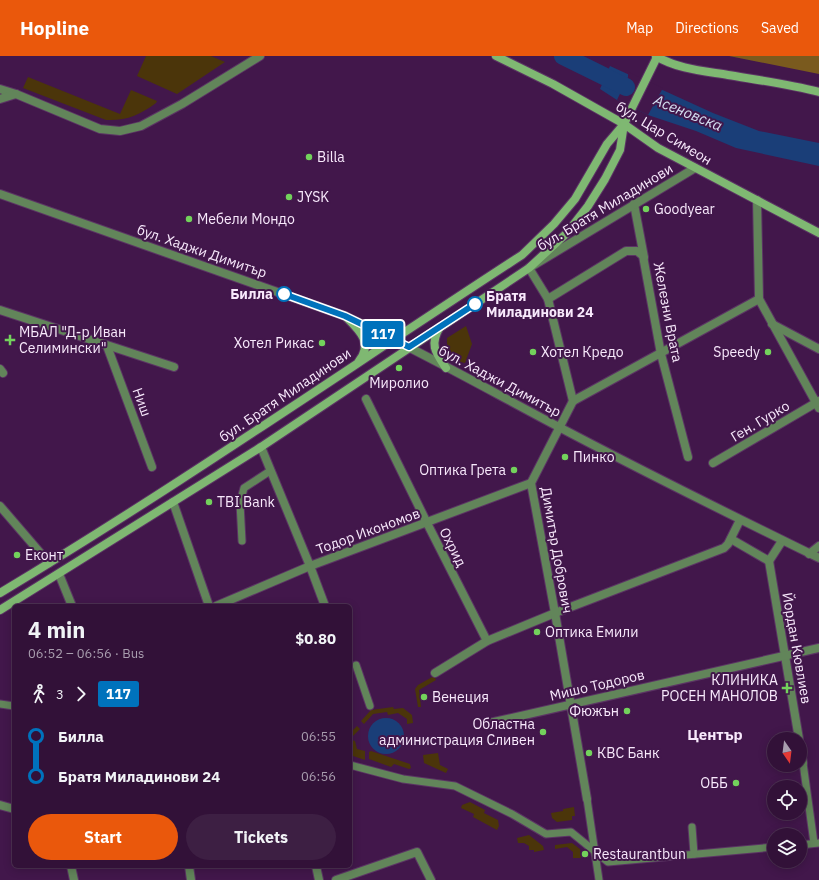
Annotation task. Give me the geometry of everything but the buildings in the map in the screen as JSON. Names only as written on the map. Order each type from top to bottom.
[{"type":"main road","name":"бул. Цар Симеон","points":[[496,56],[553,84],[624,124],[658,148],[694,168],[819,233]]},
{"type":"main road","name":"бул. Братя Миладинови","points":[[0,593],[169,487],[522,255],[554,224],[575,198],[607,144],[624,124],[657,56]]},
{"type":"main road","points":[[657,56],[676,65],[696,70],[794,86],[819,92]]},
{"type":"main road","name":"бул. Братя Миладинови","points":[[0,610],[60,574],[261,447],[440,326],[529,268],[567,233],[588,206],[605,180],[620,150],[624,124]]},
{"type":"main road","points":[[345,316],[357,328],[363,336],[365,342],[364,353],[358,362]]},
{"type":"main road","points":[[440,326],[434,338],[434,348],[446,368]]},
{"type":"street","points":[[0,89],[16,94],[100,129],[120,131],[141,126],[182,104],[260,56]]},
{"type":"street","points":[[0,99],[16,94]]},
{"type":"street","name":"бул. Братя Миладинови","points":[[529,268],[694,168]]},
{"type":"street","name":"бул. Хаджи Димитър","points":[[0,194],[241,280],[301,299],[345,316],[394,339],[559,428],[740,520],[819,558]]},
{"type":"street","points":[[757,200],[759,299],[818,404]]},
{"type":"street","points":[[634,204],[645,260]]},
{"type":"street","name":"Железни Врата","points":[[548,299],[626,250],[637,251],[643,256],[645,260],[662,354],[688,457]]},
{"type":"street","points":[[529,268],[548,299],[573,402],[759,299]]},
{"type":"street","points":[[0,310],[174,367]]},
{"type":"street","points":[[772,324],[819,349]]},
{"type":"street","name":"Ниш","points":[[107,346],[152,467]]},
{"type":"street","name":"Охрид","points":[[366,399],[487,641]]},
{"type":"street","name":"Димитър Добрович","points":[[573,402],[531,483],[587,798],[599,880]]},
{"type":"street","name":"Ген. Гурко","points":[[713,463],[818,404]]},
{"type":"street","points":[[261,447],[324,604]]},
{"type":"street","points":[[242,541],[240,503],[244,488],[270,471]]},
{"type":"street","name":"Тодор Икономов","points":[[221,604],[310,566],[531,483]]},
{"type":"street","points":[[173,502],[208,604]]},
{"type":"street","points":[[0,506],[49,563]]},
{"type":"street","points":[[435,673],[487,641],[555,613],[724,548],[731,539],[740,520]]},
{"type":"street","points":[[731,539],[769,561],[782,541]]},
{"type":"street","points":[[810,554],[819,546]]},
{"type":"street","name":"Йордан Кювлиев","points":[[769,561],[798,732]]},
{"type":"street","points":[[60,574],[71,604]]},
{"type":"street","name":"Мишо Тодоров","points":[[485,724],[819,648]]},
{"type":"street","points":[[356,665],[370,706]]},
{"type":"street","points":[[0,704],[12,706]]},
{"type":"street","points":[[352,766],[403,779],[455,786],[512,814],[546,834],[571,832],[608,862],[767,848]]},
{"type":"street","points":[[805,772],[817,843],[807,844]]},
{"type":"street","points":[[0,805],[12,808]]},
{"type":"street","points":[[692,827],[694,854]]},
{"type":"street","points":[[336,880],[417,852],[430,880]]},
{"type":"street","points":[[71,868],[74,880]]},
{"type":"street","points":[[189,868],[192,880]]},
{"type":"street","points":[[316,868],[319,880]]},
{"type":"shaded area","points":[[146,56],[211,56],[225,62],[177,94],[137,76]]},
{"type":"shaded area","points":[[729,56],[819,56],[819,74]]},
{"type":"shaded area","points":[[28,77],[120,114],[131,90],[157,101],[138,114],[126,118],[106,120],[23,88]]},
{"type":"shaded area","points":[[466,326],[472,344],[465,363],[453,358],[449,351],[447,338]]},
{"type":"shaded area","points":[[434,676],[436,680],[419,690],[421,707],[418,707],[415,689],[418,685]]},
{"type":"shaded area","points":[[393,707],[394,709],[403,708],[412,715],[413,723],[407,724],[407,719],[398,713],[388,715],[387,712],[373,714],[364,724],[361,721],[371,710]]},
{"type":"shaded area","points":[[357,726],[360,729],[352,737],[352,731]]},
{"type":"shaded area","points":[[352,740],[355,741],[357,749],[365,751],[365,760],[352,756]]},
{"type":"shaded area","points":[[371,751],[410,764],[411,768],[409,769],[394,764],[391,767],[369,759],[369,752]]},
{"type":"shaded area","points":[[438,753],[440,765],[448,769],[446,773],[424,763],[423,755]]},
{"type":"shaded area","points":[[470,802],[485,810],[484,813],[498,820],[499,826],[497,830],[473,817],[474,814],[461,808],[462,805]]},
{"type":"shaded area","points":[[574,807],[575,816],[572,816],[572,820],[557,822],[552,818],[551,813]]},
{"type":"shaded area","points":[[529,835],[543,846],[544,850],[534,852],[534,850],[529,850],[529,846],[524,843],[518,843],[517,838]]},
{"type":"shaded area","points":[[572,843],[580,849],[581,858],[573,858],[573,852],[567,847],[555,849],[555,845]]},
{"type":"water","points":[[610,66],[713,113],[759,131],[819,143],[819,166],[736,148],[696,131],[648,115],[617,100],[600,89]]},
{"type":"water","points":[[386,718],[399,723],[404,736],[399,749],[386,754],[373,749],[368,736],[373,723]]},
{"type":"pier","points":[[628,72],[663,88],[648,115],[617,100],[628,77]]},
{"type":"waterway","name":"Асеновска","points":[[563,56],[626,87]]},
{"type":"bus line","name":"117","points":[[284,294],[345,316],[409,347],[475,304]]},
{"type":"place","name":"Billa","points":[[309,157]]},
{"type":"place","name":"JYSK","points":[[289,197]]},
{"type":"place","name":"Goodyear","points":[[646,209]]},
{"type":"place","name":"Мебели Мондо","points":[[189,219]]},
{"type":"place","name":"Билла","points":[[284,294]]},
{"type":"place","name":"Братя Миладинови 24","points":[[475,304]]},
{"type":"place","name":"МБАЛ \"Д-р Иван Селимински\"","points":[[10,340]]},
{"type":"place","name":"Хотел Рикас","points":[[322,343]]},
{"type":"place","name":"Хотел Кредо","points":[[533,352]]},
{"type":"place","name":"Speedy","points":[[768,352]]},
{"type":"place","name":"Миролио","points":[[399,368]]},
{"type":"place","name":"Пинко","points":[[565,457]]},
{"type":"place","name":"Оптика Грета","points":[[514,470]]},
{"type":"place","name":"TBI Bank","points":[[209,502]]},
{"type":"place","name":"Еконт","points":[[17,555]]},
{"type":"place","name":"Оптика Емили","points":[[537,632]]},
{"type":"place","name":"КЛИНИКА РОСЕН МАНОЛОВ","points":[[787,688]]},
{"type":"place","name":"Венеция","points":[[424,697]]},
{"type":"place","name":"Фюжън","points":[[627,711]]},
{"type":"place","name":"Областна администрация Сливен","points":[[543,732]]},
{"type":"place","name":"КВС Банк","points":[[589,753]]},
{"type":"place","name":"ОББ","points":[[736,783]]},
{"type":"place","name":"Restaurantbun","points":[[585,854]]},
{"type":"district","name":"Център","points":[[715,735]]}]
